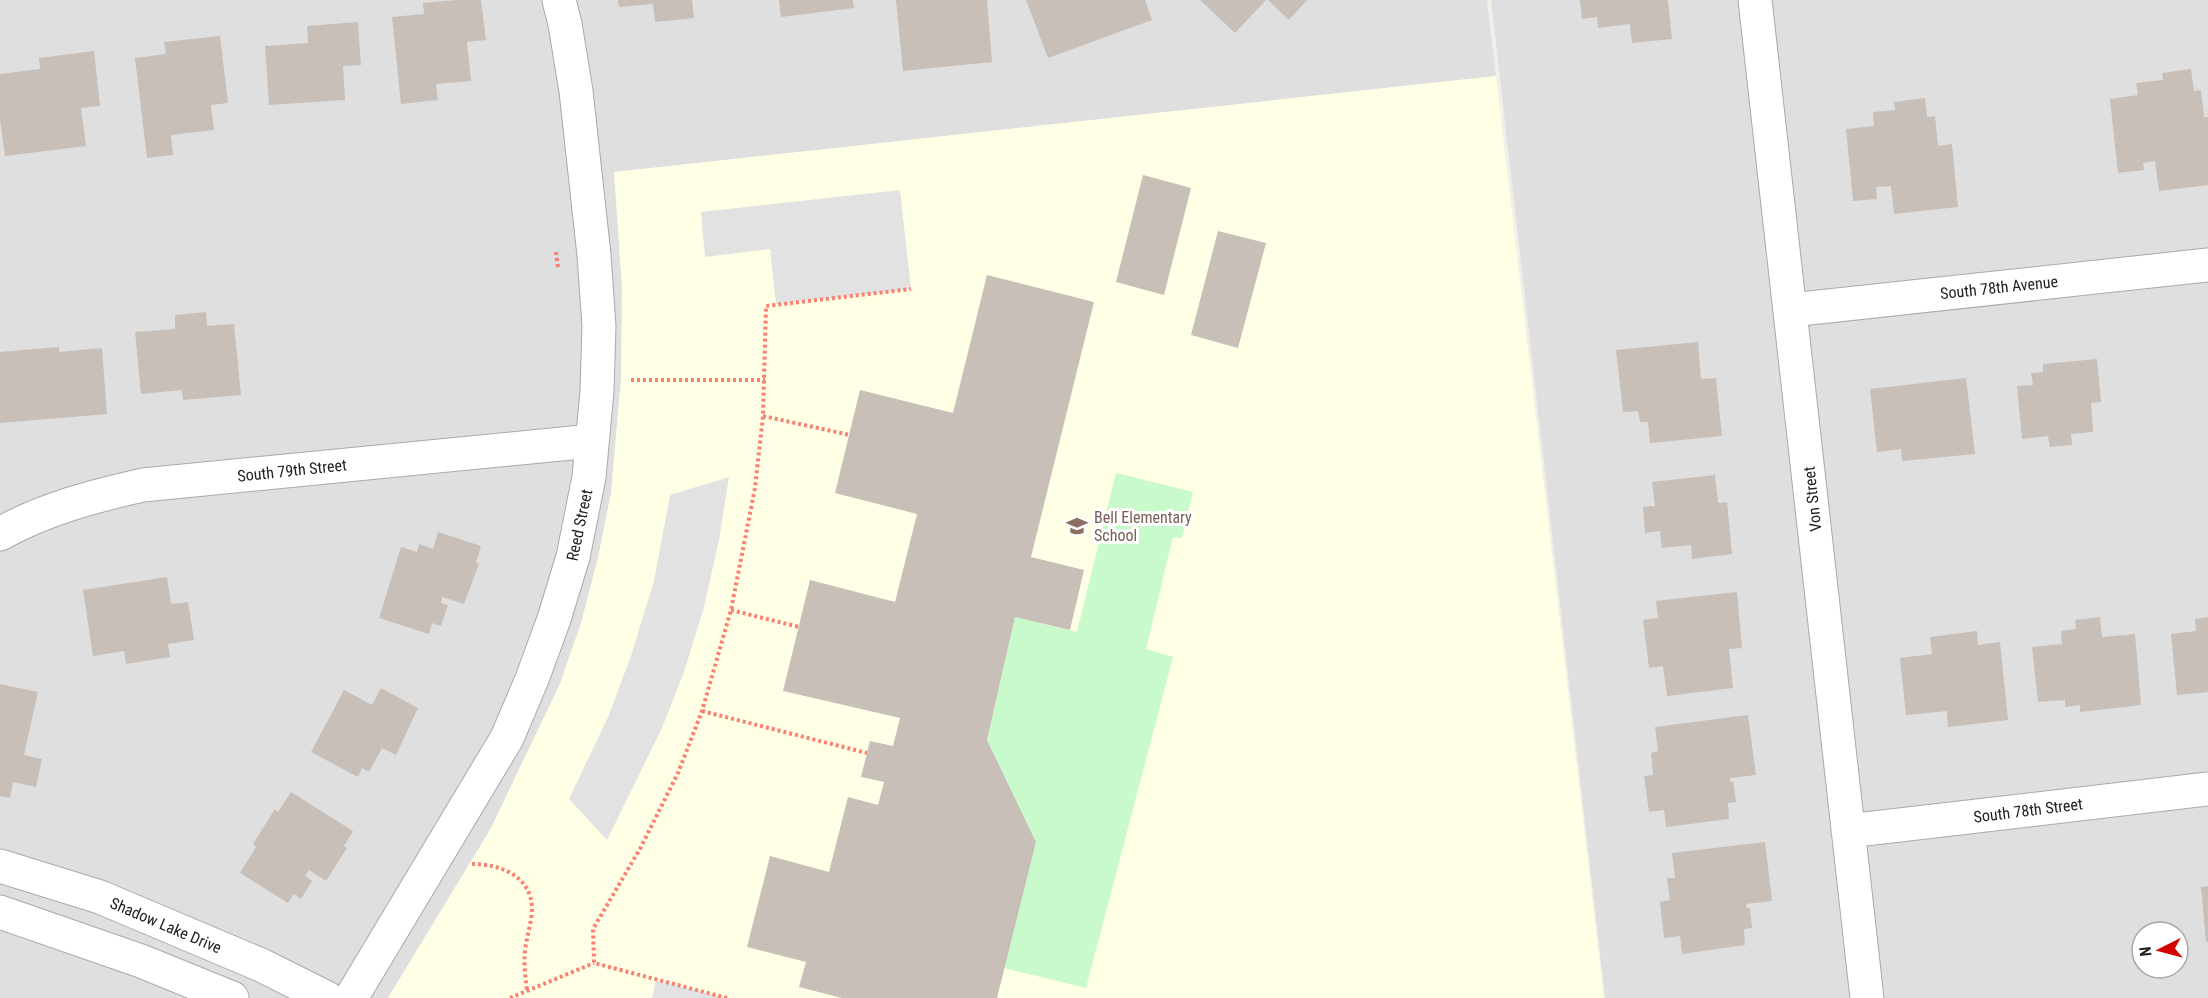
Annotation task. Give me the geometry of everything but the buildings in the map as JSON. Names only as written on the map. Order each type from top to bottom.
[{"type":"street","name":"Reed Street","points":[[351,998],[507,738],[555,619],[573,557],[589,477],[597,391],[599,326],[576,91],[559,0]]},
{"type":"street","name":"Von Street","points":[[1755,0],[1866,998]]},
{"type":"street","name":"South 78th Avenue","points":[[1791,310],[2208,265]]},
{"type":"street","name":"South 79th Street","points":[[0,534],[52,510],[143,485],[592,441]]},
{"type":"street","name":"South 78th Street","points":[[1848,831],[2208,789]]},
{"type":"street","name":"Shadow Lake Drive","points":[[0,866],[100,897],[261,965],[327,998]]},
{"type":"street","points":[[0,912],[141,961],[232,998]]},
{"type":"path","points":[[556,250],[558,274]]},
{"type":"path","points":[[594,963],[593,929],[641,847],[678,773],[702,711],[731,610],[754,488],[763,416],[766,306],[910,289]]},
{"type":"path","points":[[621,380],[765,380]]},
{"type":"path","points":[[763,416],[850,435]]},
{"type":"path","points":[[731,610],[799,627]]},
{"type":"path","points":[[702,711],[867,753]]},
{"type":"path","points":[[469,864],[487,864],[509,870],[527,887],[532,905],[531,925],[526,945],[527,990]]},
{"type":"path","points":[[510,998],[594,963],[727,998]]},
{"type":"shaded area","points":[[0,0],[1487,0],[1496,76],[614,172],[622,286],[621,380],[611,493],[582,620],[560,684],[490,830],[388,998],[0,998]]},
{"type":"shaded area","points":[[1491,0],[2208,0],[2208,998],[1605,998]]},
{"type":"shaded area","name":"Bell Elementary School","points":[[1496,76],[1604,998],[388,998],[490,830],[560,684],[582,620],[611,493],[621,380],[622,286],[614,172]]},
{"type":"shaded area","points":[[900,190],[911,289],[776,304],[770,249],[705,257],[701,212]]},
{"type":"shaded area","points":[[729,477],[719,540],[704,607],[684,672],[662,728],[607,840],[569,799],[608,717],[631,656],[654,581],[670,495]]},
{"type":"shaded area","points":[[656,981],[727,998],[652,998]]},
{"type":"green space","points":[[1116,473],[1193,492],[1182,538],[1173,537],[1146,649],[1173,657],[1086,988],[1004,968],[1036,842],[987,740],[1015,617],[1077,632]]},
{"type":"place","name":"Bell Elementary School","points":[[1077,526]]}]
